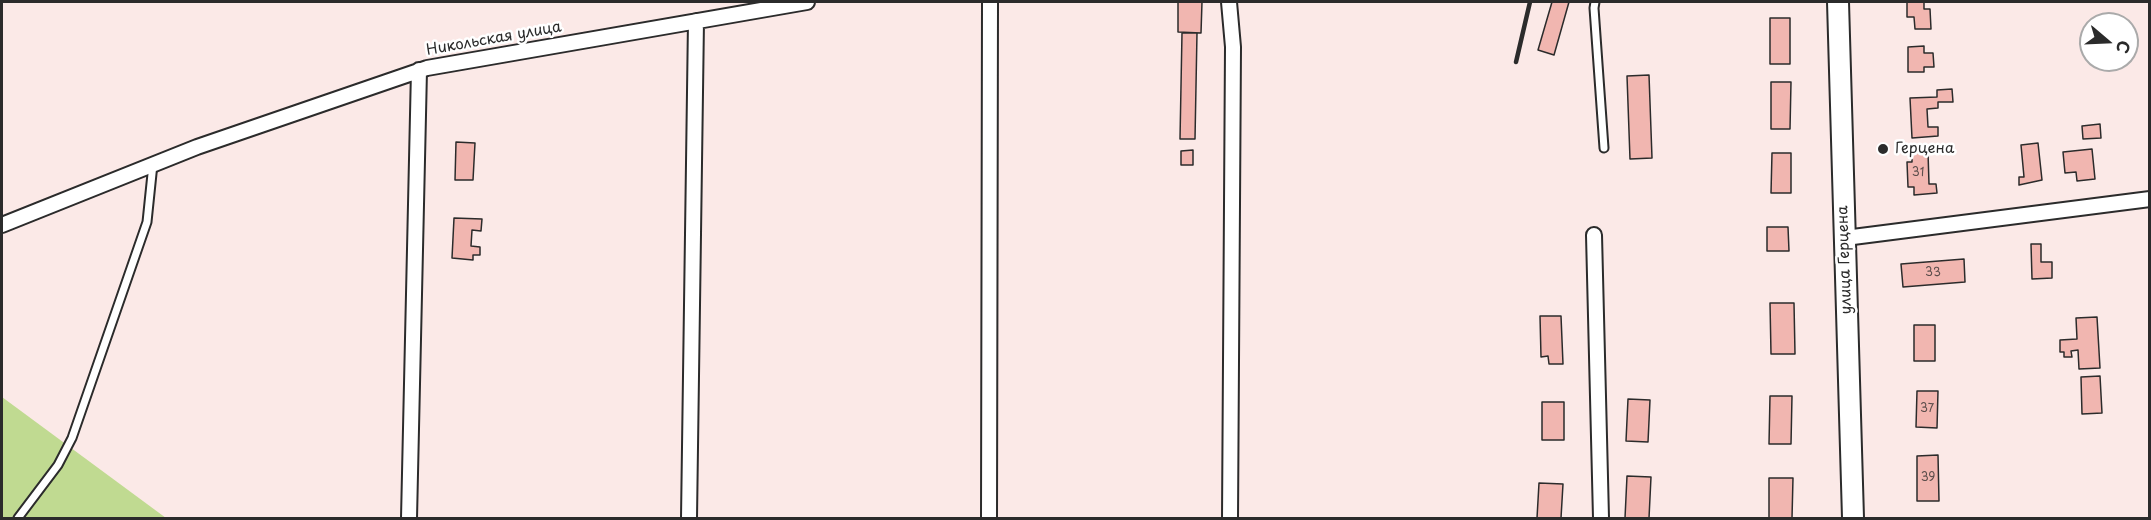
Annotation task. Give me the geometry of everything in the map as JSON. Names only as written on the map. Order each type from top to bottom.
[{"type":"main road","name":"улица Герцена","points":[[1838,2],[1853,519]]},
{"type":"street","name":"Никольская улица","points":[[2,225],[197,147],[419,70],[807,2]]},
{"type":"street","points":[[989,519],[990,2]]},
{"type":"street","points":[[1229,2],[1233,47],[1230,519]]},
{"type":"street","points":[[689,519],[696,21]]},
{"type":"street","points":[[409,519],[419,70]]},
{"type":"street","points":[[1845,238],[2150,199]]},
{"type":"street","points":[[1594,235],[1600,519]]},
{"type":"lane","points":[[1595,2],[1604,148]]},
{"type":"lane","points":[[18,519],[58,465],[72,438],[147,222],[153,164]]},
{"type":"green space","points":[[2,397],[166,518],[2,518]]},
{"type":"building","points":[[1178,2],[1202,2],[1201,33],[1178,32]]},
{"type":"building","points":[[1552,2],[1569,2],[1554,55],[1538,50]]},
{"type":"building","points":[[1907,2],[1924,2],[1924,9],[1930,9],[1931,29],[1915,29],[1914,17],[1907,17]]},
{"type":"building","points":[[1770,18],[1790,18],[1790,64],[1770,64]]},
{"type":"building","points":[[1182,33],[1197,33],[1195,139],[1180,139]]},
{"type":"building","points":[[1924,46],[1924,53],[1933,53],[1934,67],[1924,67],[1924,72],[1908,72],[1908,47]]},
{"type":"building","points":[[1649,75],[1652,158],[1630,159],[1627,76]]},
{"type":"building","points":[[1771,82],[1791,82],[1790,129],[1771,129]]},
{"type":"building","points":[[1952,89],[1953,102],[1938,102],[1938,108],[1927,109],[1928,127],[1938,127],[1938,136],[1912,138],[1910,98],[1937,97],[1937,90]]},
{"type":"building","points":[[2100,124],[2101,138],[2083,139],[2082,126]]},
{"type":"building","points":[[456,142],[475,143],[473,180],[455,180]]},
{"type":"building","points":[[2038,143],[2042,180],[2019,185],[2019,177],[2024,177],[2021,145]]},
{"type":"building","points":[[2092,149],[2095,179],[2077,181],[2076,172],[2065,173],[2063,152]]},
{"type":"building","points":[[1193,150],[1193,165],[1181,165],[1181,151]]},
{"type":"building","points":[[1928,152],[1929,184],[1936,184],[1937,193],[1914,195],[1914,187],[1908,187],[1907,162],[1912,162],[1912,153]]},
{"type":"building","points":[[1772,153],[1791,153],[1791,193],[1771,193]]},
{"type":"building","points":[[454,218],[482,219],[481,231],[472,230],[471,246],[480,247],[480,255],[473,255],[473,260],[452,258]]},
{"type":"building","points":[[1767,227],[1788,227],[1789,251],[1767,251]]},
{"type":"building","points":[[2031,244],[2041,244],[2041,262],[2052,262],[2052,278],[2032,279]]},
{"type":"building","points":[[1964,259],[1965,282],[1903,287],[1901,264]]},
{"type":"building","points":[[1770,303],[1794,303],[1795,354],[1771,354]]},
{"type":"building","points":[[1540,316],[1561,316],[1563,364],[1549,364],[1548,356],[1541,357]]},
{"type":"building","points":[[2097,317],[2100,368],[2079,369],[2078,350],[2071,351],[2072,357],[2064,357],[2064,352],[2060,352],[2060,340],[2077,339],[2076,318]]},
{"type":"building","points":[[1914,325],[1935,325],[1935,361],[1914,361]]},
{"type":"building","points":[[2100,376],[2102,413],[2082,414],[2081,377]]},
{"type":"building","points":[[1917,391],[1938,391],[1937,428],[1916,427]]},
{"type":"building","points":[[1770,396],[1792,396],[1791,444],[1769,444]]},
{"type":"building","points":[[1628,399],[1650,400],[1648,442],[1626,441]]},
{"type":"building","points":[[1542,402],[1564,402],[1564,440],[1542,440]]},
{"type":"building","points":[[1938,455],[1939,501],[1917,501],[1917,456]]},
{"type":"building","points":[[1627,476],[1651,477],[1649,518],[1625,518]]},
{"type":"building","points":[[1769,478],[1793,478],[1792,518],[1769,518]]},
{"type":"building","points":[[1539,483],[1563,484],[1561,518],[1537,518]]},
{"type":"railway","points":[[1516,62],[1530,2]]},
{"type":"place","name":"Герцена","points":[[1883,149]]}]
